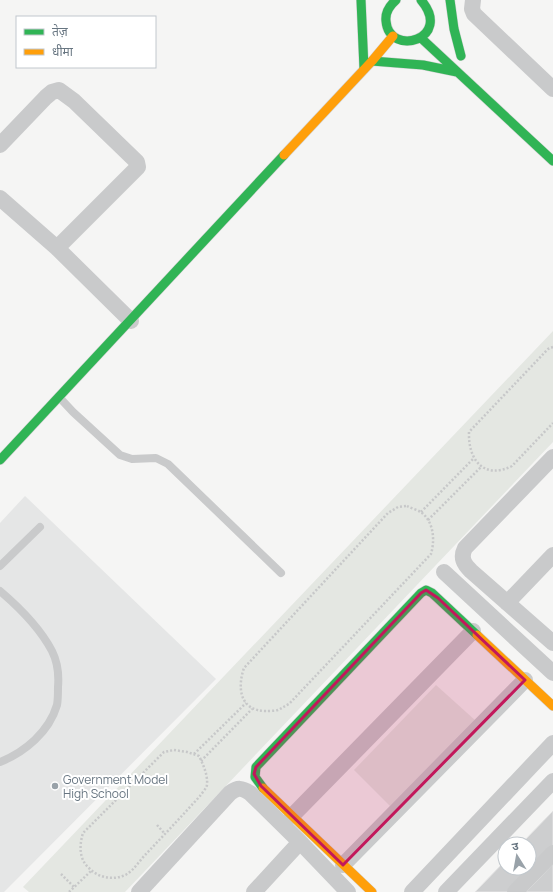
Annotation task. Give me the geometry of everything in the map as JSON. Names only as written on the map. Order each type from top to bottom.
[{"type":"street","points":[[362,0],[364,69]]},
{"type":"street","points":[[396,0],[386,6],[386,23],[388,30],[393,36],[406,42],[421,38],[432,29],[430,11],[424,1]]},
{"type":"street","points":[[446,41],[464,58],[454,29],[450,0]]},
{"type":"street","points":[[473,0],[472,10],[474,14],[553,89]]},
{"type":"street","points":[[0,460],[131,321],[393,36]]},
{"type":"street","points":[[421,38],[553,161]]},
{"type":"street","points":[[372,60],[423,65],[457,72]]},
{"type":"street","points":[[0,145],[46,97],[52,92],[59,90],[74,101],[137,162],[138,167],[57,248]]},
{"type":"street","points":[[0,198],[57,248],[131,321]]},
{"type":"street","points":[[553,457],[465,548],[462,553],[463,562],[470,571],[553,643]]},
{"type":"street","points":[[507,603],[553,555]]},
{"type":"street","points":[[444,572],[553,675],[538,692]]},
{"type":"street","points":[[372,892],[255,779],[254,774],[256,767],[421,593],[426,590],[432,593],[553,706]]},
{"type":"street","points":[[292,816],[473,631]]},
{"type":"street","points":[[343,865],[525,680]]},
{"type":"street","points":[[412,892],[553,743]]},
{"type":"street","points":[[446,892],[553,781]]},
{"type":"street","points":[[139,892],[230,793],[236,789],[242,788],[250,793],[300,842],[348,892]]},
{"type":"street","points":[[254,892],[300,842]]},
{"type":"street","points":[[515,892],[553,853]]},
{"type":"lane","points":[[58,397],[120,455],[132,459],[156,458],[168,464],[281,573]]},
{"type":"lane","points":[[0,566],[40,527]]},
{"type":"lane","points":[[0,592],[38,628],[53,652],[59,676],[57,705],[49,723],[32,743],[13,756],[0,762]]},
{"type":"path","points":[[553,347],[548,349],[469,432],[468,444],[471,454],[480,467],[484,469],[504,470],[512,466],[553,423]]},
{"type":"path","points":[[421,512],[474,458]]},
{"type":"path","points":[[428,520],[480,467]]},
{"type":"path","points":[[398,506],[407,506],[421,512],[428,520],[434,542],[431,554],[289,704],[276,710],[261,711],[252,709],[246,703],[241,692],[240,684],[244,668],[388,513],[398,506]]},
{"type":"path","points":[[194,754],[246,703]]},
{"type":"path","points":[[201,761],[252,709]]},
{"type":"path","points":[[174,750],[194,754],[199,756],[206,777],[207,785],[200,796],[127,874],[110,878],[100,876],[91,871],[84,864],[81,856],[80,844],[83,833],[164,752],[174,750]]},
{"type":"path","points":[[156,825],[165,834]]},
{"type":"path","points":[[69,892],[91,871]]},
{"type":"path","points":[[61,874],[74,887]]},
{"type":"highlighted area","points":[[426,590],[438,598],[525,680],[343,865],[261,786],[254,774],[256,767],[421,593]]},
{"type":"shaded area","points":[[553,331],[553,442],[125,892],[29,892],[23,887]]},
{"type":"shaded area","name":"Government Model High School","points":[[25,496],[216,679],[4,892],[0,892],[0,523]]},
{"type":"shaded area","points":[[436,685],[476,721],[390,806],[354,770]]},
{"type":"building","points":[[553,811],[553,846],[537,863],[537,836],[529,836]]},
{"type":"building","points":[[553,864],[553,892],[526,892]]},
{"type":"building","points":[[497,869],[497,876],[524,876],[509,892],[475,892]]},
{"type":"traffic: fast","points":[[361,0],[364,69]]},
{"type":"traffic: fast","points":[[396,0],[388,9],[386,21],[390,32],[397,39],[407,41],[417,39],[425,34],[430,25],[429,14],[421,0]]},
{"type":"traffic: fast","points":[[450,0],[454,29],[461,56]]},
{"type":"traffic: fast","points":[[421,38],[553,161]]},
{"type":"traffic: fast","points":[[372,61],[423,65],[457,72]]},
{"type":"traffic: fast","points":[[0,460],[284,155]]},
{"type":"traffic: fast","points":[[263,788],[255,777],[256,767],[421,593],[426,590],[432,593],[477,635]]},
{"type":"traffic: slow","points":[[284,155],[372,61],[393,36]]},
{"type":"traffic: slow","points":[[477,635],[553,706]]},
{"type":"traffic: slow","points":[[263,788],[372,892]]},
{"type":"place","name":"Government Model High School","points":[[55,786]]}]
